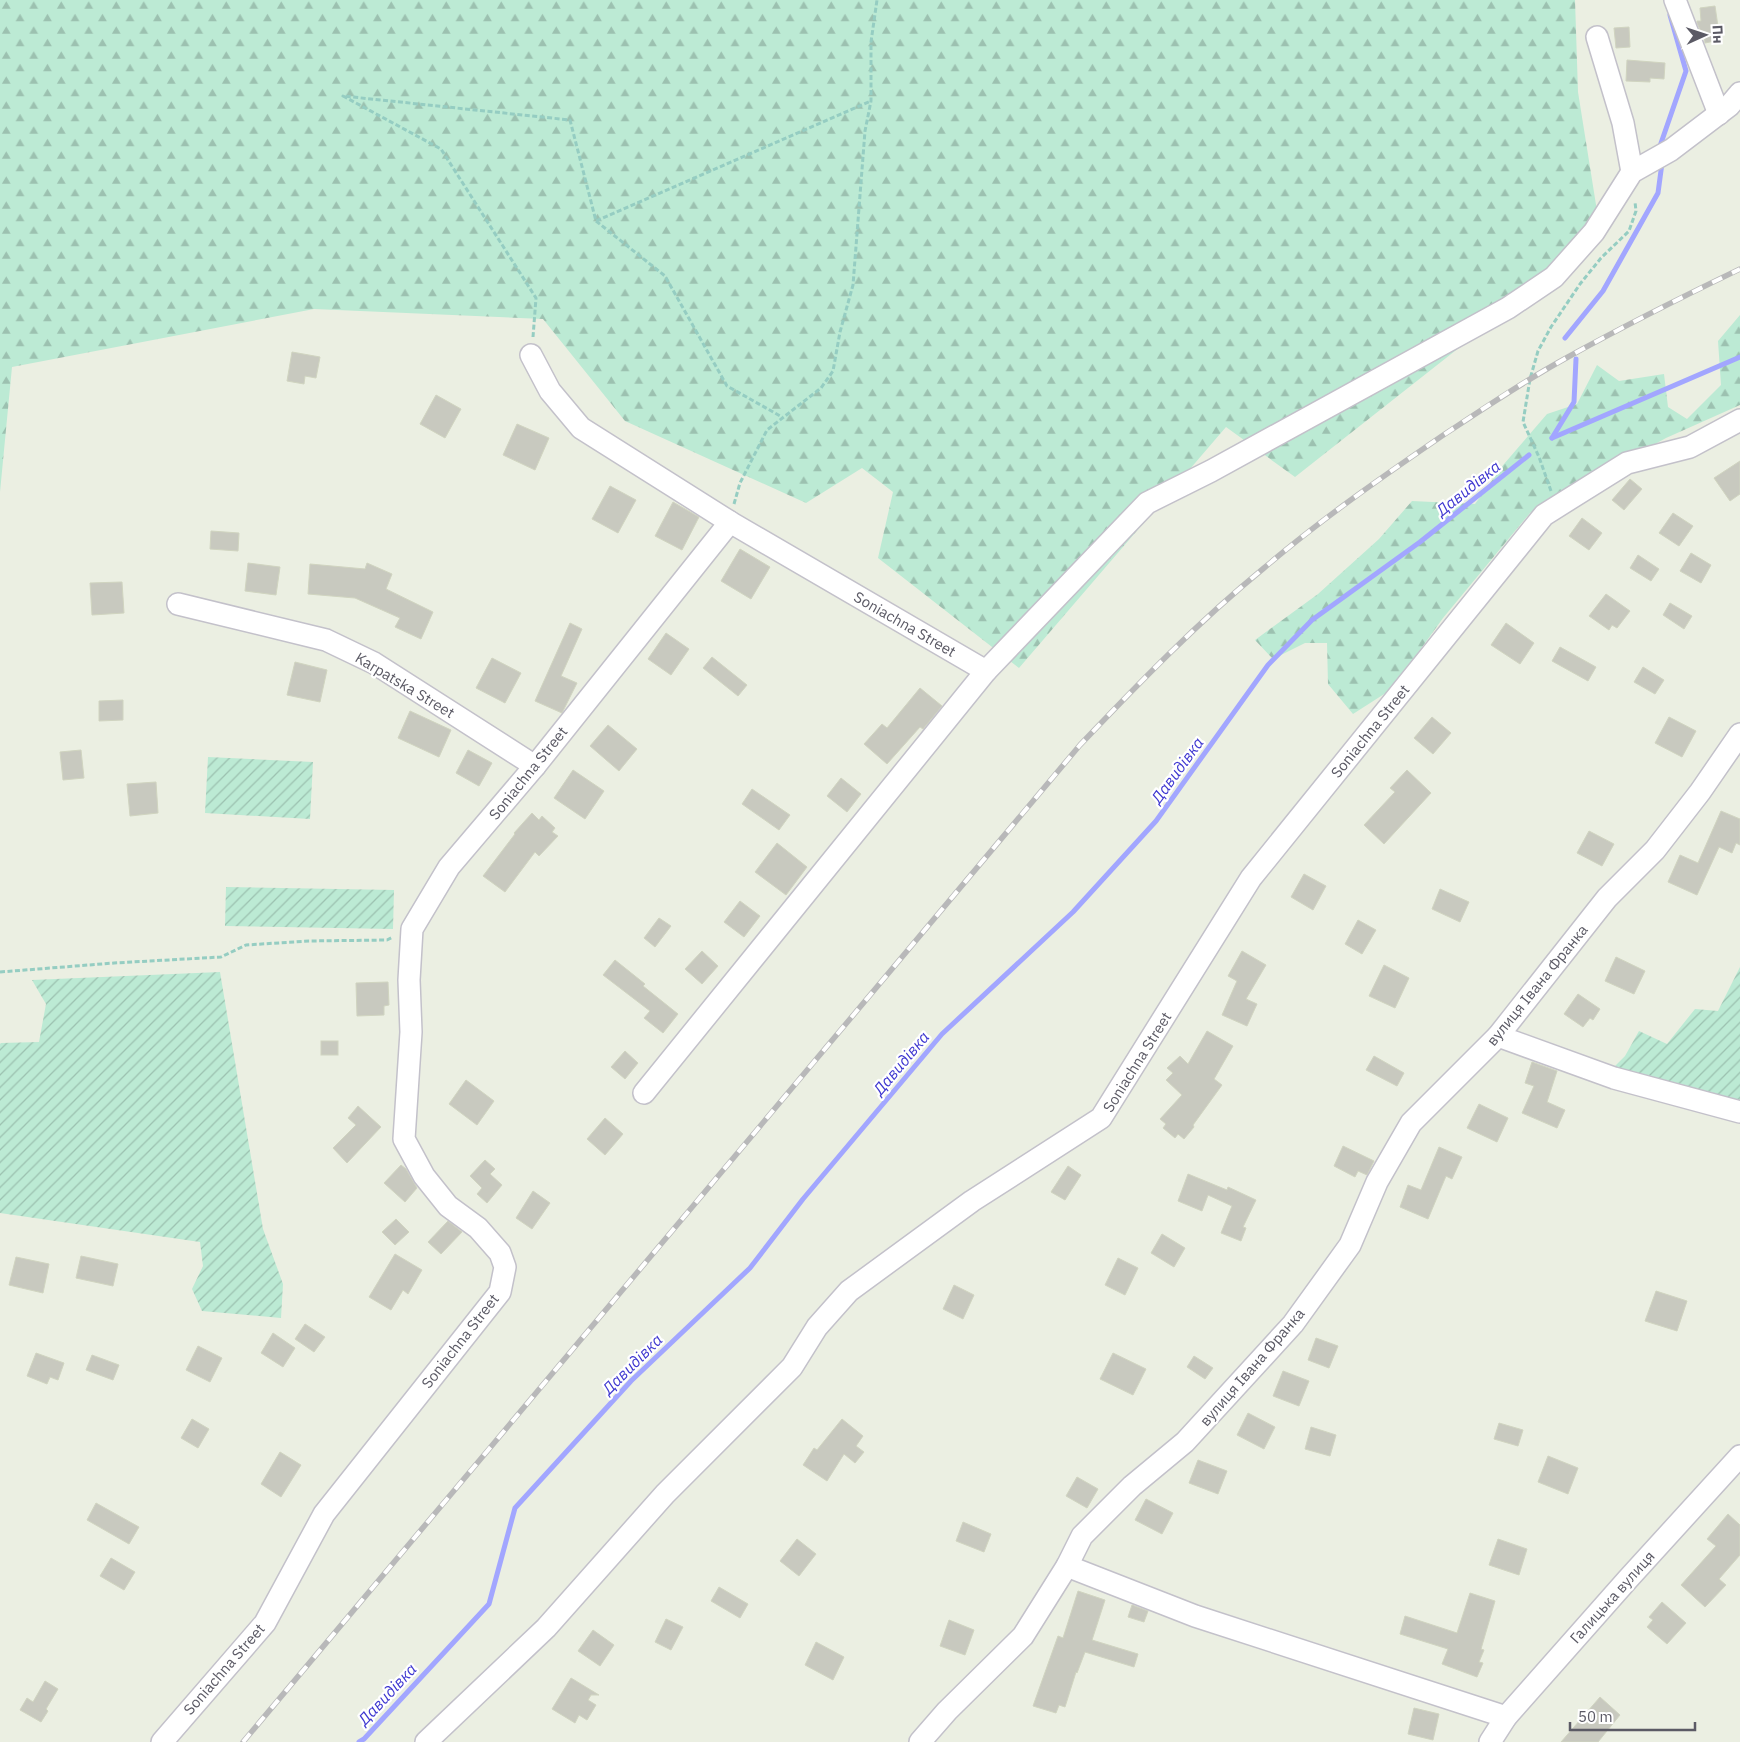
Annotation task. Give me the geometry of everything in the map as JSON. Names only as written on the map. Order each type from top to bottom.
[{"type":"street","points":[[1675,0],[1720,114]]},
{"type":"street","points":[[1597,36],[1623,123],[1632,172]]},
{"type":"street","points":[[644,1093],[986,671],[1147,503],[1211,471],[1508,308],[1554,277],[1594,232],[1632,172],[1671,150],[1720,114],[1740,94]]},
{"type":"street","points":[[531,355],[550,390],[581,428],[730,522]]},
{"type":"street","name":"Soniachna Street","points":[[426,1742],[546,1628],[665,1494],[792,1367],[816,1327],[849,1291],[972,1201],[1101,1118],[1251,878],[1544,515],[1627,463],[1690,447],[1740,420]]},
{"type":"street","name":"Soniachna Street","points":[[162,1742],[265,1623],[324,1514],[500,1292],[505,1267],[500,1252],[478,1228],[448,1206],[424,1176],[404,1139],[411,1032],[409,980],[412,929],[448,867],[535,766],[730,522],[986,671]]},
{"type":"street","name":"Karpatska Street","points":[[178,604],[326,640],[374,663],[535,766]]},
{"type":"street","name":"вулиця Івана Франка","points":[[920,1742],[947,1711],[1023,1636],[1067,1566],[1082,1536],[1132,1486],[1185,1442],[1293,1324],[1350,1246],[1377,1182],[1411,1123],[1498,1036],[1607,898],[1655,850],[1700,792],[1740,734]]},
{"type":"street","points":[[1498,1036],[1614,1078],[1740,1112]]},
{"type":"street","name":"Галицька вулиця","points":[[1490,1742],[1506,1717],[1740,1456]]},
{"type":"street","points":[[1067,1566],[1195,1616],[1506,1717]]},
{"type":"path","points":[[730,522],[740,483],[767,430],[821,388],[833,371],[840,332],[854,285],[865,131],[871,101],[872,42],[877,0]]},
{"type":"path","points":[[531,355],[536,298],[441,149],[344,96],[570,120],[596,221],[665,276],[727,386],[782,417]]},
{"type":"path","points":[[596,221],[871,101]]},
{"type":"path","points":[[1557,507],[1539,457],[1523,422],[1530,379],[1538,351],[1551,327],[1580,284],[1601,258],[1629,231],[1636,210],[1635,201]]},
{"type":"path","points":[[0,972],[114,962],[221,957],[246,945],[309,941],[387,940],[412,929]]},
{"type":"green space","points":[[0,0],[1575,0],[1578,92],[1601,236],[1295,477],[1226,427],[1019,668],[878,558],[893,492],[862,468],[806,503],[625,421],[543,319],[314,309],[12,367],[0,492]]},
{"type":"green space","points":[[1740,315],[1740,405],[1666,438],[1530,513],[1443,618],[1392,689],[1353,714],[1328,684],[1327,643],[1305,643],[1273,659],[1255,640],[1318,594],[1379,539],[1412,501],[1475,504],[1504,464],[1547,414],[1577,404],[1597,365],[1619,381],[1664,374],[1668,407],[1687,419],[1721,385],[1718,341]]},
{"type":"green space","points":[[208,757],[313,762],[310,819],[205,813]]},
{"type":"green space","points":[[226,887],[394,890],[393,929],[225,926]]},
{"type":"green space","points":[[1740,967],[1740,1106],[1612,1069],[1625,1056],[1639,1031],[1667,1044],[1695,1009],[1718,1011]]},
{"type":"green space","points":[[220,972],[263,1229],[283,1284],[281,1318],[202,1311],[192,1289],[203,1266],[200,1242],[0,1213],[0,1044],[39,1042],[46,1004],[32,980]]},
{"type":"building","points":[[1715,6],[1720,40],[1705,43],[1704,34],[1702,34],[1697,23],[1697,21],[1701,21],[1700,8]]},
{"type":"building","points":[[1629,27],[1630,47],[1616,48],[1614,28]]},
{"type":"building","points":[[1627,60],[1665,63],[1664,79],[1650,78],[1650,82],[1626,81]]},
{"type":"building","points":[[292,352],[320,357],[316,378],[305,376],[304,384],[287,381]]},
{"type":"building","points":[[436,395],[461,409],[445,438],[420,424]]},
{"type":"building","points":[[517,424],[549,438],[535,470],[503,455]]},
{"type":"building","points":[[1740,461],[1740,494],[1730,501],[1714,478]]},
{"type":"building","points":[[1630,479],[1642,489],[1624,510],[1612,500]]},
{"type":"building","points":[[610,486],[636,500],[618,533],[592,519]]},
{"type":"building","points":[[673,502],[699,517],[682,550],[655,536]]},
{"type":"building","points":[[1673,513],[1693,526],[1679,546],[1659,533]]},
{"type":"building","points":[[1582,518],[1602,533],[1589,550],[1569,536]]},
{"type":"building","points":[[211,531],[239,533],[238,551],[210,549]]},
{"type":"building","points":[[740,549],[770,567],[751,599],[721,581]]},
{"type":"building","points":[[1691,553],[1711,565],[1701,583],[1680,571]]},
{"type":"building","points":[[1638,555],[1659,569],[1651,581],[1630,568]]},
{"type":"building","points":[[248,563],[280,567],[276,595],[245,591]]},
{"type":"building","points":[[367,563],[392,574],[386,589],[433,612],[421,639],[395,627],[400,618],[355,598],[308,594],[310,564],[365,569]]},
{"type":"building","points":[[122,582],[124,613],[92,615],[90,583]]},
{"type":"building","points":[[1606,594],[1630,611],[1617,628],[1612,625],[1609,630],[1589,616]]},
{"type":"building","points":[[1670,603],[1692,616],[1684,629],[1663,615]]},
{"type":"building","points":[[570,623],[582,629],[561,676],[577,683],[562,713],[535,701]]},
{"type":"building","points":[[1506,623],[1534,643],[1520,664],[1491,645]]},
{"type":"building","points":[[666,633],[689,649],[671,675],[648,659]]},
{"type":"building","points":[[1560,647],[1596,667],[1588,681],[1552,661]]},
{"type":"building","points":[[712,657],[747,685],[738,696],[703,668]]},
{"type":"building","points":[[492,658],[521,673],[505,703],[476,688]]},
{"type":"building","points":[[295,662],[327,670],[320,702],[287,695]]},
{"type":"building","points":[[1643,667],[1664,680],[1655,694],[1634,682]]},
{"type":"building","points":[[920,688],[942,706],[923,729],[920,727],[887,764],[864,744],[882,724],[887,728]]},
{"type":"building","points":[[123,700],[123,720],[99,721],[99,701]]},
{"type":"building","points":[[410,711],[451,730],[439,757],[398,738]]},
{"type":"building","points":[[1432,717],[1451,733],[1433,754],[1414,738]]},
{"type":"building","points":[[1669,717],[1696,731],[1682,757],[1655,743]]},
{"type":"building","points":[[608,725],[637,749],[619,771],[590,746]]},
{"type":"building","points":[[81,750],[84,778],[63,780],[60,752]]},
{"type":"building","points":[[468,750],[492,763],[479,786],[456,773]]},
{"type":"building","points":[[573,770],[604,791],[585,819],[554,798]]},
{"type":"building","points":[[1407,770],[1431,793],[1384,844],[1364,825],[1395,792],[1390,788]]},
{"type":"building","points":[[841,778],[861,794],[847,812],[827,796]]},
{"type":"building","points":[[156,782],[158,813],[130,816],[127,784]]},
{"type":"building","points":[[752,789],[790,815],[779,830],[742,804]]},
{"type":"building","points":[[1721,811],[1740,819],[1740,845],[1736,843],[1732,853],[1719,847],[1697,895],[1668,882],[1680,855],[1698,863]]},
{"type":"building","points":[[532,813],[539,820],[542,816],[555,828],[552,832],[558,836],[539,856],[535,852],[505,892],[483,876],[514,833]]},
{"type":"building","points":[[1589,831],[1614,844],[1602,866],[1577,853]]},
{"type":"building","points":[[777,843],[807,867],[786,895],[755,872]]},
{"type":"building","points":[[1304,874],[1326,886],[1313,910],[1291,897]]},
{"type":"building","points":[[1440,889],[1469,902],[1460,922],[1432,909]]},
{"type":"building","points":[[740,901],[760,916],[744,937],[724,922]]},
{"type":"building","points":[[659,918],[671,926],[655,947],[644,938]]},
{"type":"building","points":[[1358,920],[1376,930],[1362,954],[1345,944]]},
{"type":"building","points":[[702,951],[718,966],[702,984],[685,969]]},
{"type":"building","points":[[1242,951],[1266,965],[1246,999],[1257,1004],[1247,1026],[1222,1015],[1237,981],[1228,976]]},
{"type":"building","points":[[1616,957],[1645,971],[1634,994],[1605,981]]},
{"type":"building","points":[[615,960],[645,984],[643,986],[678,1014],[663,1033],[644,1018],[650,1011],[603,975]]},
{"type":"building","points":[[1384,965],[1409,978],[1395,1008],[1369,996]]},
{"type":"building","points":[[388,982],[389,1005],[384,1006],[384,1015],[357,1016],[356,983]]},
{"type":"building","points":[[1578,994],[1600,1009],[1593,1020],[1590,1018],[1583,1027],[1564,1014]]},
{"type":"building","points":[[1207,1031],[1233,1046],[1214,1079],[1222,1085],[1184,1139],[1178,1134],[1175,1138],[1163,1128],[1166,1124],[1160,1119],[1182,1095],[1166,1080],[1173,1073],[1167,1068],[1180,1056],[1188,1064]]},
{"type":"building","points":[[321,1041],[338,1041],[338,1055],[321,1055]]},
{"type":"building","points":[[625,1051],[638,1063],[625,1079],[611,1067]]},
{"type":"building","points":[[1374,1056],[1404,1073],[1397,1086],[1366,1070]]},
{"type":"building","points":[[1532,1062],[1557,1071],[1547,1102],[1565,1110],[1557,1128],[1522,1113],[1534,1086],[1525,1083]]},
{"type":"building","points":[[466,1080],[494,1101],[477,1125],[449,1104]]},
{"type":"building","points":[[1479,1104],[1508,1118],[1497,1142],[1467,1128]]},
{"type":"building","points":[[358,1106],[381,1127],[347,1163],[333,1148],[356,1125],[348,1118]]},
{"type":"building","points":[[605,1118],[623,1134],[605,1155],[587,1139]]},
{"type":"building","points":[[1343,1146],[1374,1161],[1367,1175],[1358,1171],[1355,1177],[1334,1166]]},
{"type":"building","points":[[1439,1147],[1462,1157],[1452,1179],[1446,1176],[1428,1219],[1400,1207],[1408,1185],[1421,1190]]},
{"type":"building","points":[[485,1160],[495,1169],[490,1174],[502,1185],[487,1203],[477,1194],[482,1188],[470,1176]]},
{"type":"building","points":[[401,1165],[406,1169],[417,1188],[405,1202],[384,1183]]},
{"type":"building","points":[[1068,1166],[1081,1175],[1065,1200],[1051,1192]]},
{"type":"building","points":[[1188,1174],[1227,1190],[1228,1187],[1256,1200],[1243,1227],[1246,1228],[1241,1241],[1221,1233],[1232,1206],[1208,1195],[1202,1211],[1178,1201]]},
{"type":"building","points":[[533,1191],[550,1203],[532,1229],[516,1218]]},
{"type":"building","points":[[396,1219],[409,1232],[395,1245],[382,1232]]},
{"type":"building","points":[[448,1221],[462,1232],[441,1254],[428,1242]]},
{"type":"building","points":[[1162,1234],[1185,1248],[1174,1267],[1151,1253]]},
{"type":"building","points":[[395,1254],[422,1270],[408,1294],[403,1290],[391,1310],[369,1297]]},
{"type":"building","points":[[81,1256],[118,1264],[113,1286],[76,1278]]},
{"type":"building","points":[[16,1257],[49,1264],[43,1293],[9,1285]]},
{"type":"building","points":[[1118,1258],[1138,1268],[1125,1295],[1105,1285]]},
{"type":"building","points":[[954,1285],[974,1295],[963,1319],[943,1309]]},
{"type":"building","points":[[1656,1291],[1687,1301],[1677,1331],[1645,1321]]},
{"type":"building","points":[[305,1324],[325,1337],[314,1352],[295,1339]]},
{"type":"building","points":[[273,1333],[295,1348],[283,1367],[261,1353]]},
{"type":"building","points":[[1316,1338],[1338,1346],[1329,1368],[1308,1360]]},
{"type":"building","points":[[198,1346],[222,1358],[210,1382],[186,1370]]},
{"type":"building","points":[[36,1353],[64,1363],[58,1380],[50,1377],[47,1384],[27,1376]]},
{"type":"building","points":[[1113,1353],[1146,1369],[1133,1395],[1100,1379]]},
{"type":"building","points":[[92,1355],[119,1365],[113,1380],[86,1370]]},
{"type":"building","points":[[1194,1356],[1213,1368],[1205,1379],[1187,1367]]},
{"type":"building","points":[[1283,1371],[1309,1381],[1299,1406],[1273,1396]]},
{"type":"building","points":[[1248,1413],[1275,1427],[1264,1449],[1237,1435]]},
{"type":"building","points":[[192,1419],[209,1429],[198,1448],[181,1438]]},
{"type":"building","points":[[842,1419],[863,1436],[856,1446],[864,1452],[855,1463],[844,1454],[827,1481],[803,1465],[814,1448],[817,1450]]},
{"type":"building","points":[[1499,1423],[1523,1430],[1518,1446],[1494,1439]]},
{"type":"building","points":[[1311,1427],[1336,1435],[1330,1456],[1305,1449]]},
{"type":"building","points":[[280,1452],[301,1465],[281,1497],[261,1484]]},
{"type":"building","points":[[1548,1456],[1578,1468],[1568,1494],[1538,1482]]},
{"type":"building","points":[[1198,1460],[1227,1471],[1218,1494],[1189,1483]]},
{"type":"building","points":[[1077,1477],[1098,1489],[1087,1508],[1066,1496]]},
{"type":"building","points":[[1146,1499],[1173,1513],[1162,1534],[1135,1520]]},
{"type":"building","points":[[96,1503],[139,1527],[129,1544],[87,1520]]},
{"type":"building","points":[[1728,1514],[1740,1525],[1740,1555],[1719,1579],[1726,1585],[1705,1607],[1681,1585],[1716,1546],[1707,1539]]},
{"type":"building","points":[[963,1522],[991,1534],[984,1552],[956,1541]]},
{"type":"building","points":[[797,1539],[816,1554],[799,1576],[780,1561]]},
{"type":"building","points":[[1498,1539],[1527,1549],[1519,1575],[1489,1565]]},
{"type":"building","points":[[111,1558],[135,1572],[124,1590],[100,1576]]},
{"type":"building","points":[[719,1587],[748,1604],[740,1618],[711,1601]]},
{"type":"building","points":[[1078,1591],[1105,1600],[1092,1640],[1138,1654],[1134,1667],[1085,1652],[1076,1672],[1065,1707],[1059,1705],[1056,1713],[1033,1706],[1058,1636],[1063,1638]]},
{"type":"building","points":[[1470,1593],[1495,1601],[1481,1649],[1484,1650],[1479,1662],[1483,1663],[1477,1677],[1442,1664],[1448,1649],[1400,1634],[1405,1616],[1457,1633]]},
{"type":"building","points":[[1662,1602],[1686,1623],[1667,1644],[1647,1627],[1653,1620],[1649,1617]]},
{"type":"building","points":[[1132,1605],[1148,1611],[1144,1622],[1128,1617]]},
{"type":"building","points":[[666,1619],[683,1627],[671,1650],[655,1642]]},
{"type":"building","points":[[949,1620],[974,1630],[965,1655],[940,1646]]},
{"type":"building","points":[[593,1630],[614,1645],[600,1666],[578,1651]]},
{"type":"building","points":[[816,1642],[844,1657],[833,1680],[805,1665]]},
{"type":"building","points":[[571,1678],[599,1695],[591,1695],[588,1700],[596,1705],[587,1720],[579,1715],[575,1723],[552,1709]]},
{"type":"building","points":[[45,1681],[58,1689],[46,1709],[48,1711],[41,1722],[20,1710],[27,1698],[33,1702]]},
{"type":"building","points":[[1600,1697],[1620,1715],[1598,1742],[1561,1742]]},
{"type":"building","points":[[1414,1708],[1439,1714],[1433,1740],[1408,1734]]},
{"type":"waterway","points":[[1660,146],[1686,71],[1670,15]]},
{"type":"waterway","points":[[1565,338],[1603,291],[1658,193],[1662,163]]},
{"type":"waterway","name":"Давидівка","points":[[1552,438],[1740,357]]},
{"type":"waterway","points":[[1552,438],[1574,402],[1576,359]]},
{"type":"waterway","name":"Давидівка","points":[[359,1742],[364,1739],[489,1604],[515,1508],[631,1381],[750,1268],[803,1199],[942,1034],[1073,912],[1156,821],[1268,665],[1312,620],[1420,542],[1529,455]]},
{"type":"railway","points":[[243,1742],[1080,745],[1169,654],[1216,610],[1306,534],[1439,438],[1503,396],[1589,345],[1740,269]]}]
